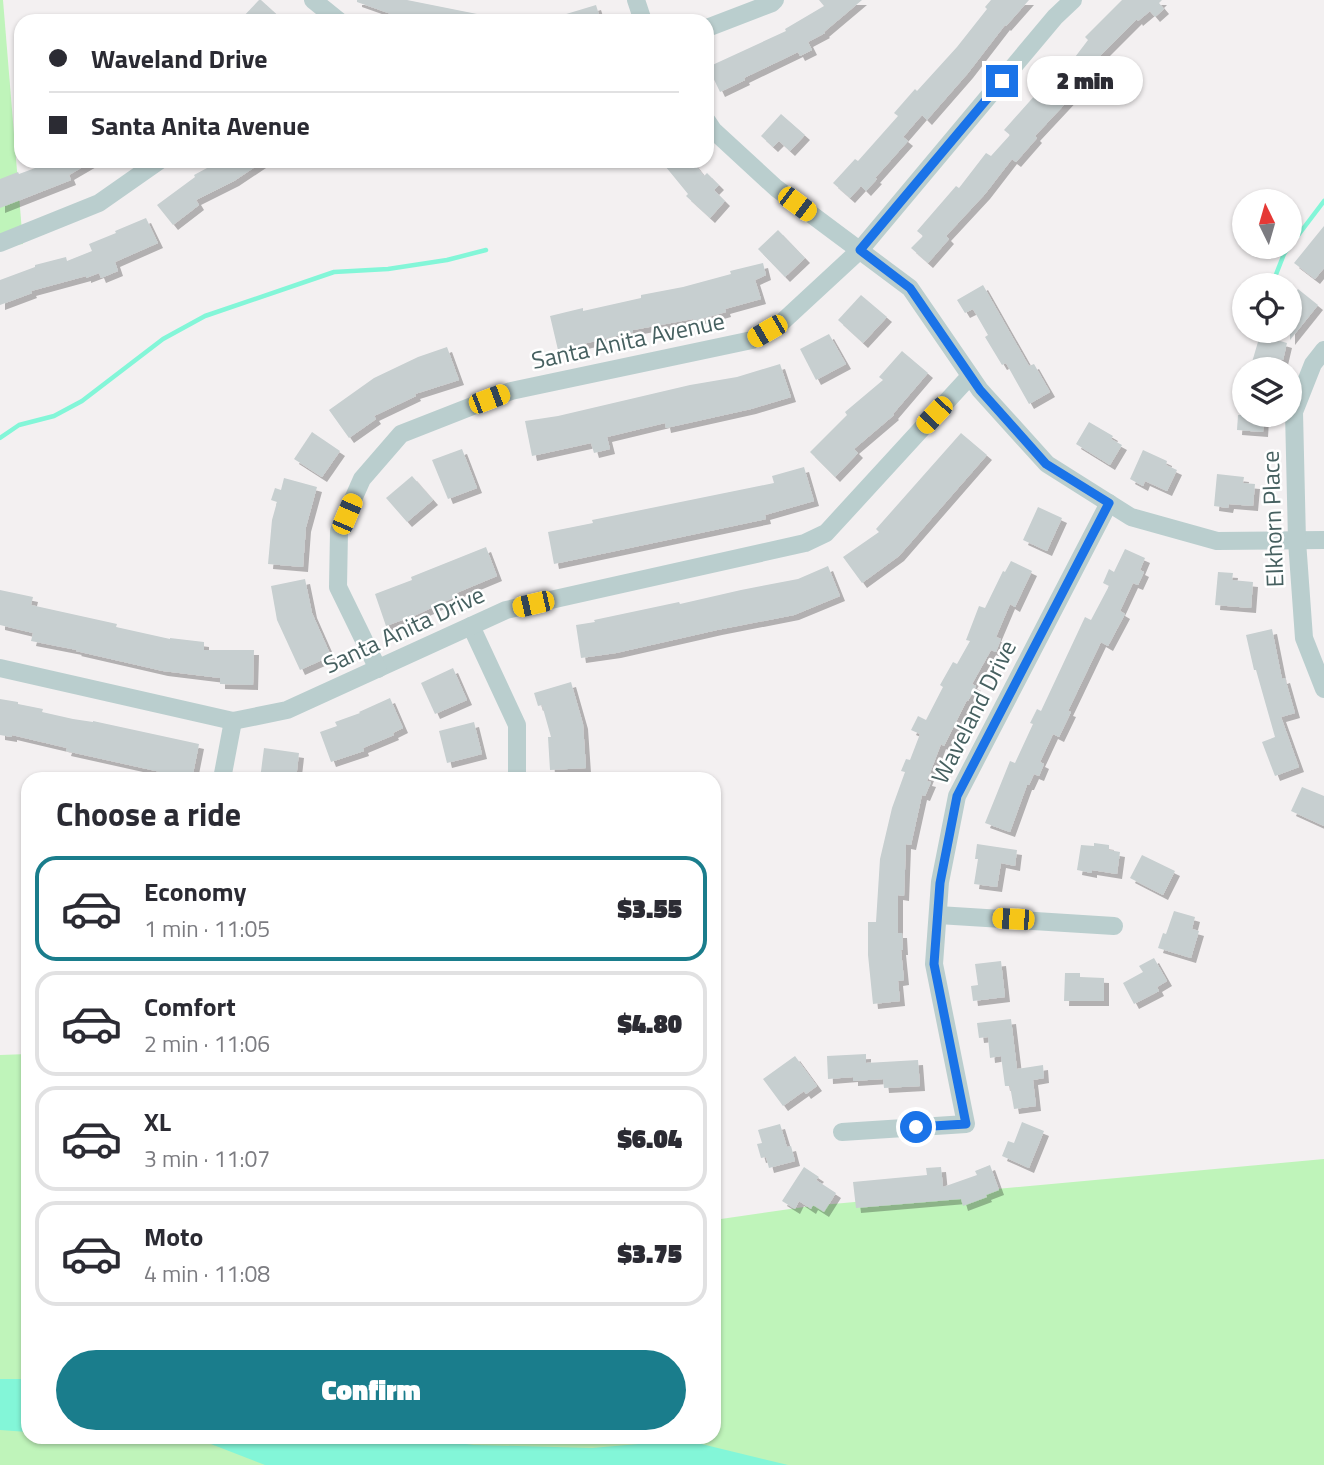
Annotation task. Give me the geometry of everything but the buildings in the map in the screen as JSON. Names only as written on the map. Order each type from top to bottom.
[{"type":"street","points":[[313,0],[326,14]]},
{"type":"street","points":[[714,25],[775,0]]},
{"type":"street","name":"Santa Anita Avenue","points":[[378,669],[338,586],[340,531],[362,479],[401,434],[511,391],[752,340],[781,323],[860,250],[1055,17],[1073,0]]},
{"type":"street","points":[[714,131],[776,188],[910,288],[980,390],[1046,464],[1131,517],[1217,541],[1324,540]]},
{"type":"street","points":[[0,243],[99,202],[149,168]]},
{"type":"street","name":"Elkhorn Place","points":[[1324,350],[1313,364],[1294,412],[1297,541],[1304,638],[1324,689]]},
{"type":"street","name":"Santa Anita Drive","points":[[0,668],[233,721],[288,710],[506,610],[805,542],[826,533],[970,376]]},
{"type":"street","name":"Waveland Drive","points":[[842,1132],[966,1124],[934,964],[940,883],[957,796],[1109,503]]},
{"type":"street","points":[[471,626],[517,726],[517,772]]},
{"type":"street","points":[[223,772],[233,721]]},
{"type":"street","points":[[938,915],[1114,926]]},
{"type":"shaded area","points":[[0,0],[3,0],[14,134],[14,168],[17,168],[23,244],[0,247]]},
{"type":"shaded area","points":[[21,1054],[21,1444],[721,1444],[721,1219],[811,1206],[1324,1159],[1324,1465],[0,1465],[0,1055]]},
{"type":"shaded area","points":[[0,1379],[21,1379],[21,1432],[0,1430]]},
{"type":"shaded area","points":[[211,1444],[466,1444],[592,1448],[638,1444],[701,1444],[788,1465],[265,1465]]},
{"type":"waterway","points":[[1302,230],[1324,201]]},
{"type":"waterway","points":[[0,438],[19,425],[54,416],[82,401],[163,339],[205,316],[334,272],[388,269],[447,260],[486,250]]},
{"type":"waterway","points":[[1277,273],[1282,259]]},
{"type":"route","points":[[916,1127],[966,1124],[934,964],[940,883],[957,796],[1109,503],[1046,464],[980,390],[910,288],[860,250],[1002,81]]}]
